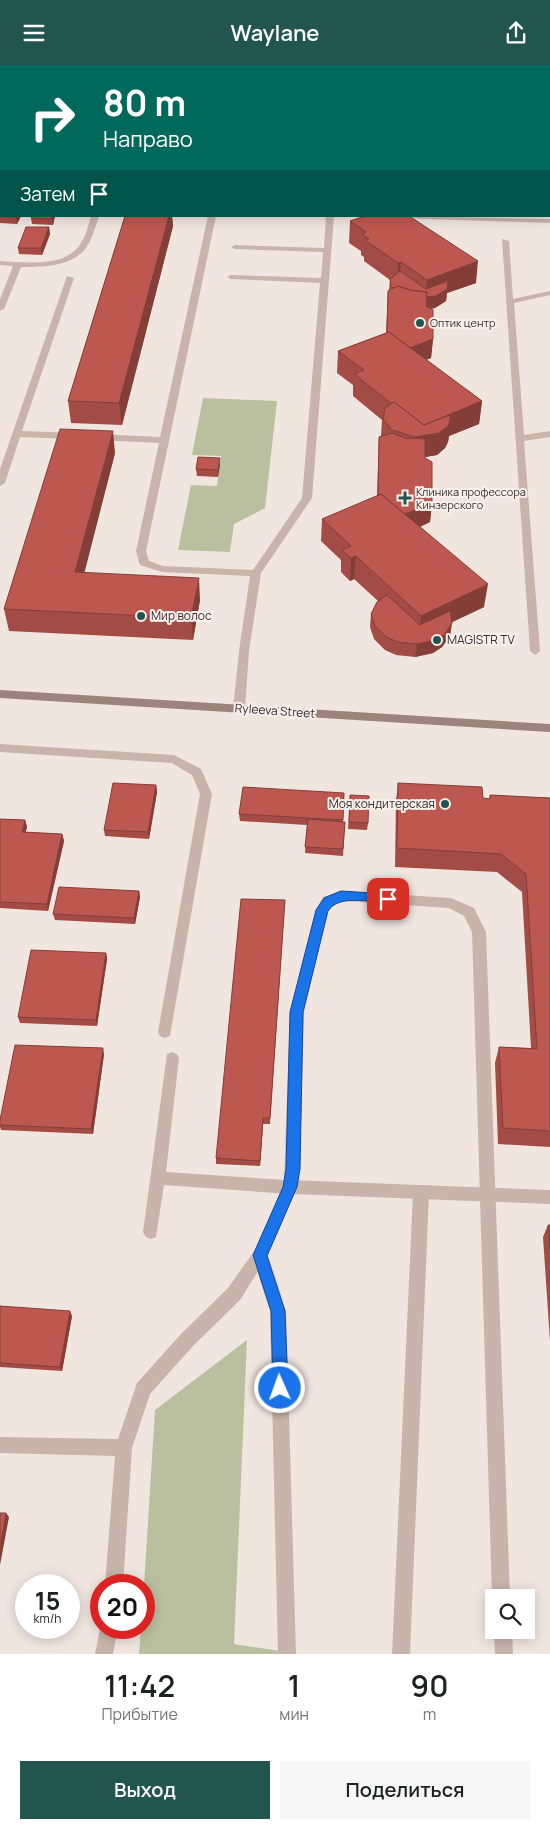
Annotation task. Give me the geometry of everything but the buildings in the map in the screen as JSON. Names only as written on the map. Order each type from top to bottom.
[{"type":"street","points":[[0,263],[18,264],[61,261],[79,251],[87,237],[94,217]]},
{"type":"street","points":[[212,217],[141,551],[144,563],[162,569],[256,573]]},
{"type":"street","points":[[240,709],[244,651],[256,573],[306,498],[330,217]]},
{"type":"street","points":[[431,217],[550,221]]},
{"type":"street","points":[[505,241],[535,651]]},
{"type":"street","points":[[235,247],[327,250]]},
{"type":"street","points":[[0,309],[18,264]]},
{"type":"street","points":[[231,277],[323,281]]},
{"type":"street","points":[[0,483],[70,278]]},
{"type":"street","points":[[509,302],[550,293]]},
{"type":"street","points":[[16,434],[163,440]]},
{"type":"street","points":[[519,439],[550,434]]},
{"type":"street","name":"Ryleeva Street","points":[[0,694],[550,728]]},
{"type":"street","points":[[0,748],[174,759],[197,772],[206,794],[165,1032]]},
{"type":"street","points":[[115,1574],[124,1448],[143,1389],[187,1339],[234,1294],[260,1255],[290,1187],[293,1169],[297,1012],[322,910],[328,901],[341,896],[451,903],[469,912],[479,931],[486,1195],[501,1589]]},
{"type":"street","points":[[151,1232],[172,1058]]},
{"type":"street","points":[[157,1178],[290,1187],[550,1197]]},
{"type":"street","points":[[401,1654],[421,1193]]},
{"type":"street","points":[[260,1255],[278,1311],[288,1654]]},
{"type":"street","points":[[0,1445],[124,1448]]},
{"type":"street","points":[[104,1654],[107,1639]]},
{"type":"street","points":[[503,1639],[504,1654]]},
{"type":"green space","points":[[203,398],[277,401],[265,508],[234,524],[230,552],[178,550],[191,485],[217,486],[221,456],[192,455]]},
{"type":"green space","points":[[247,1340],[234,1644],[299,1654],[139,1654],[140,1639],[155,1639],[155,1574],[145,1574],[155,1410]]},
{"type":"place","name":"Оптик центр","points":[[420,323]]},
{"type":"place","name":"Клиника профессора Кинзерского","points":[[405,498]]},
{"type":"place","name":"Мир волос","points":[[141,616]]},
{"type":"place","name":"MAGISTR TV","points":[[437,640]]},
{"type":"place","name":"Моя кондитерская","points":[[445,804]]},
{"type":"route","points":[[280,1388],[278,1311],[260,1255],[290,1187],[293,1169],[297,1012],[322,910],[328,901],[341,896],[388,899]]}]
